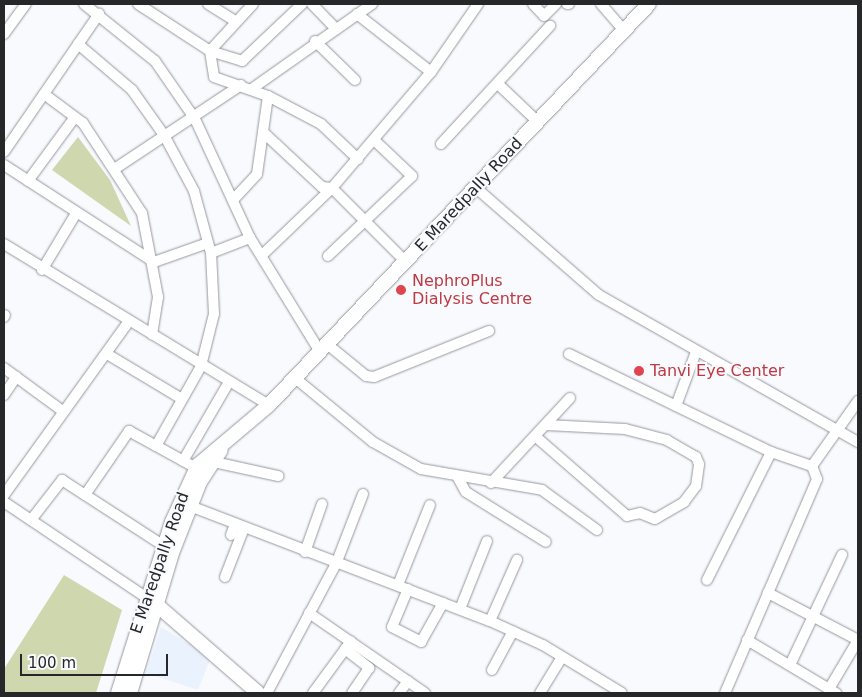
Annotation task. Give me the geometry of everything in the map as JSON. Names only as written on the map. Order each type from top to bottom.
[{"type":"main road","name":"E Maredpally Road","points":[[118,693],[152,600],[200,482],[223,447],[269,405],[406,262],[624,30],[642,6]]},
{"type":"main road","name":"E Maredpally Road","points":[[130,693],[164,546],[196,468],[213,450],[223,447]]},
{"type":"main road","points":[[152,600],[188,635],[258,693]]},
{"type":"street","points":[[84,4],[99,14],[155,61],[195,119],[250,238],[279,292],[323,348],[366,376],[374,377],[489,330]]},
{"type":"street","points":[[138,4],[210,51],[242,61],[302,4]]},
{"type":"street","points":[[208,4],[234,20]]},
{"type":"street","points":[[253,4],[234,20],[210,51],[214,77],[252,88],[321,124],[358,159]]},
{"type":"street","points":[[312,4],[336,29]]},
{"type":"street","points":[[252,88],[315,41],[372,4]]},
{"type":"street","points":[[261,256],[332,188],[358,159],[431,72],[478,4]]},
{"type":"street","points":[[533,4],[544,16],[556,4]]},
{"type":"street","points":[[601,4],[624,30]]},
{"type":"street","points":[[4,34],[22,5]]},
{"type":"street","points":[[4,152],[99,14]]},
{"type":"street","points":[[357,14],[431,72]]},
{"type":"street","points":[[441,144],[550,26]]},
{"type":"street","points":[[315,41],[355,80]]},
{"type":"street","points":[[78,44],[132,90],[164,135],[194,191],[209,248],[214,314],[201,366],[156,446]]},
{"type":"street","points":[[116,168],[164,135],[195,119],[241,84]]},
{"type":"street","points":[[498,84],[538,122]]},
{"type":"street","points":[[44,94],[75,117],[116,168],[142,213],[154,262],[158,297],[152,335]]},
{"type":"street","points":[[233,200],[257,174],[268,96]]},
{"type":"street","points":[[28,181],[75,117]]},
{"type":"street","points":[[262,132],[322,187],[332,188],[406,262]]},
{"type":"street","points":[[328,256],[412,176],[374,140]]},
{"type":"street","points":[[4,165],[75,215],[154,262],[250,238]]},
{"type":"street","points":[[475,187],[599,294],[696,352],[838,427],[858,442]]},
{"type":"street","points":[[42,270],[75,215]]},
{"type":"street","points":[[4,244],[42,270],[269,405]]},
{"type":"street","points":[[4,495],[107,354],[128,321]]},
{"type":"street","points":[[676,406],[696,352]]},
{"type":"street","points":[[107,354],[182,399]]},
{"type":"street","points":[[569,354],[771,452],[812,466]]},
{"type":"street","points":[[4,368],[64,412]]},
{"type":"street","points":[[4,395],[16,377]]},
{"type":"street","points":[[295,378],[373,442],[420,469],[549,492],[597,530]]},
{"type":"street","points":[[183,461],[229,382]]},
{"type":"street","points":[[491,483],[570,398]]},
{"type":"street","points":[[812,466],[858,401]]},
{"type":"street","points":[[535,436],[627,516],[640,513],[655,519],[684,502],[696,486],[696,457],[667,440],[625,428],[546,425]]},
{"type":"street","points":[[85,495],[129,431],[196,468]]},
{"type":"street","points":[[708,580],[771,452]]},
{"type":"street","points":[[214,462],[278,476]]},
{"type":"street","points":[[725,693],[817,480],[812,466]]},
{"type":"street","points":[[457,476],[466,492],[546,542]]},
{"type":"street","points":[[31,520],[62,480],[164,546]]},
{"type":"street","points":[[268,693],[308,613],[336,564],[362,494]]},
{"type":"street","points":[[4,502],[152,600]]},
{"type":"street","points":[[306,552],[322,504]]},
{"type":"street","points":[[398,584],[430,505]]},
{"type":"street","points":[[190,506],[237,530],[398,584],[490,620],[562,656],[622,693]]},
{"type":"street","points":[[225,577],[237,530]]},
{"type":"street","points":[[460,609],[488,541]]},
{"type":"street","points":[[790,665],[815,616],[842,555]]},
{"type":"street","points":[[490,620],[517,560]]},
{"type":"street","points":[[408,588],[392,627],[421,642],[443,603]]},
{"type":"street","points":[[747,640],[832,691],[858,640],[768,593]]},
{"type":"street","points":[[308,613],[348,645],[426,693]]},
{"type":"street","points":[[492,670],[513,631]]},
{"type":"street","points":[[313,693],[348,645]]},
{"type":"street","points":[[348,645],[369,668],[352,693]]},
{"type":"street","points":[[540,693],[562,656]]},
{"type":"street","points":[[400,693],[408,681]]},
{"type":"shaded area","points":[[161,627],[211,657],[198,690],[146,673]]},
{"type":"green space","points":[[78,137],[110,180],[131,226],[52,170]]},
{"type":"green space","points":[[64,575],[122,610],[96,693],[4,693],[4,669]]},
{"type":"place","name":"NephroPlus Dialysis Centre","points":[[401,290]]},
{"type":"place","name":"Tanvi Eye Center","points":[[639,371]]}]
